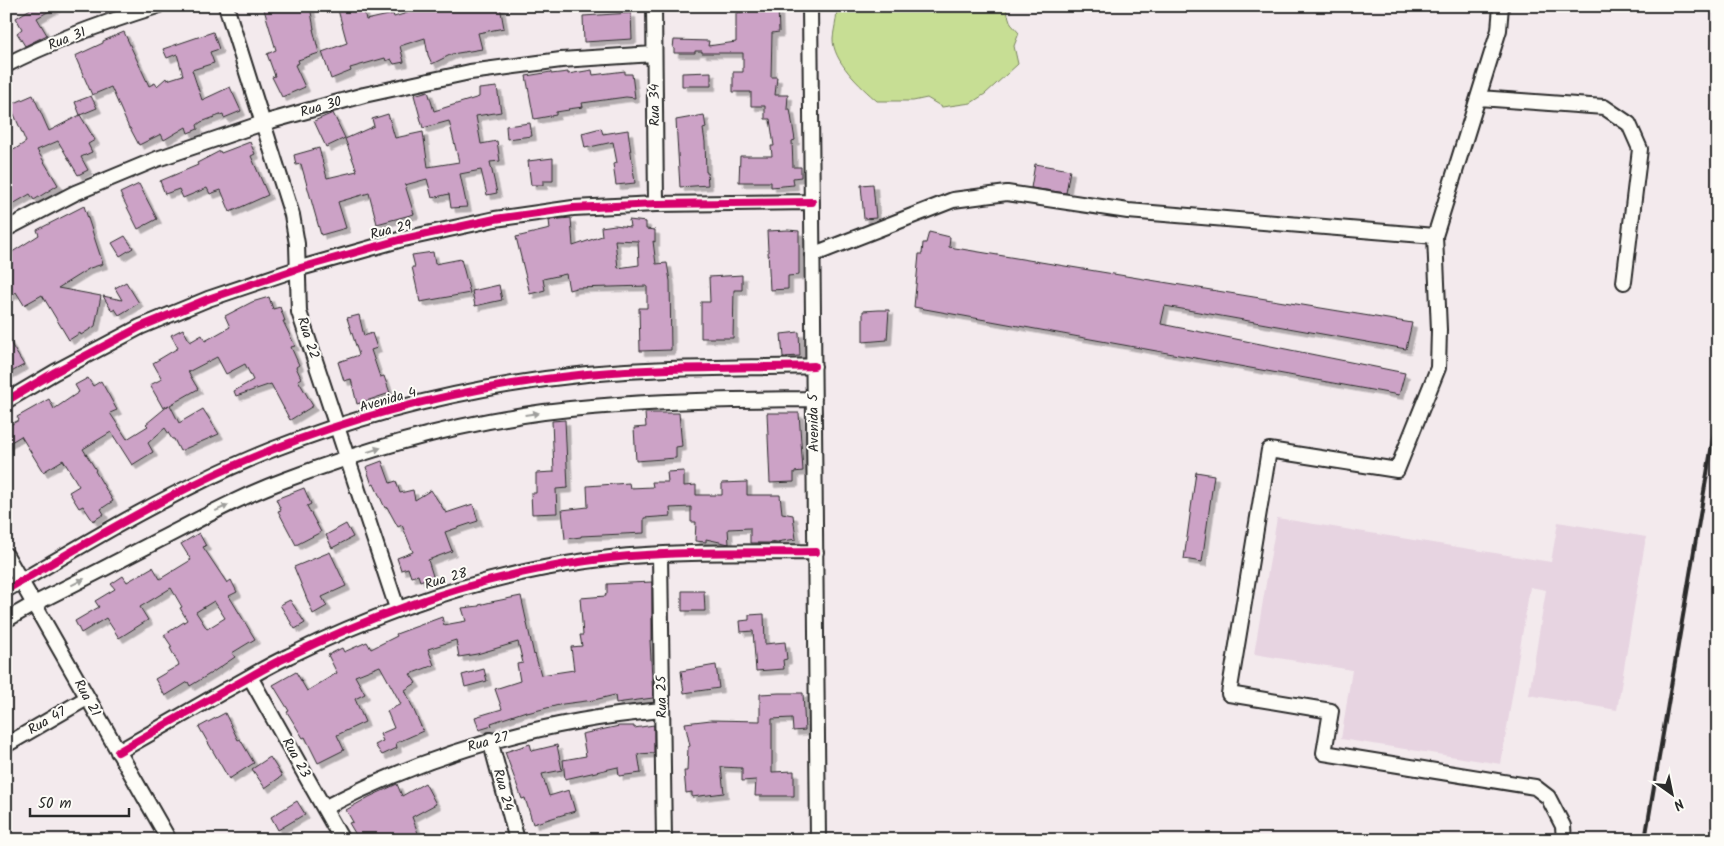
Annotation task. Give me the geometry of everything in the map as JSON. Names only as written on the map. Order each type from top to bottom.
[{"type":"street","name":"Rua 31","points":[[6,65],[100,25],[158,6]]},
{"type":"street","name":"Rua 22","points":[[226,6],[292,215],[297,244],[299,312],[397,608]]},
{"type":"street","name":"Rua 34","points":[[654,6],[656,204]]},
{"type":"street","name":"Avenida 5","points":[[810,6],[818,840]]},
{"type":"street","points":[[1501,6],[1499,30],[1435,236],[1440,330],[1438,368],[1397,470],[1269,450],[1229,694],[1332,711],[1324,753],[1535,787],[1548,797],[1563,826],[1564,840]]},
{"type":"street","name":"Rua 30","points":[[6,229],[75,193],[148,162],[263,123],[364,95],[470,72],[561,60],[654,54]]},
{"type":"street","points":[[1479,98],[1604,107],[1629,124],[1640,149],[1624,282]]},
{"type":"street","points":[[812,255],[953,200],[1007,192],[1128,211],[1435,236]]},
{"type":"street","name":"Rua 29","points":[[6,401],[55,372],[140,327],[208,299],[298,269],[399,240],[495,219],[573,208],[656,204],[812,202]]},
{"type":"street","name":"Avenida 4","points":[[6,590],[141,513],[206,479],[272,450],[337,427],[398,409],[461,394],[569,377],[658,370],[814,366]]},
{"type":"street","points":[[6,620],[219,509],[284,480],[406,440],[527,415],[590,407],[659,402],[814,399]]},
{"type":"street","name":"Rua 28","points":[[118,752],[287,656],[397,608],[468,585],[508,575],[587,560],[660,555],[816,552]]},
{"type":"street","name":"Rua 21","points":[[6,555],[169,840]]},
{"type":"street","name":"Rua 25","points":[[660,555],[664,840]]},
{"type":"street","name":"Rua 23","points":[[250,677],[342,840]]},
{"type":"street","name":"Rua 47","points":[[6,745],[87,698]]},
{"type":"street","name":"Rua 27","points":[[324,808],[364,787],[408,768],[490,740],[536,729],[621,714],[662,710]]},
{"type":"street","name":"Rua 24","points":[[490,740],[517,840]]},
{"type":"shaded area","points":[[1277,518],[1551,562],[1558,522],[1646,537],[1617,710],[1529,695],[1546,590],[1530,587],[1501,764],[1341,739],[1352,670],[1254,654]]},
{"type":"green space","points":[[836,6],[1005,6],[1011,24],[1019,33],[1014,46],[1018,64],[985,94],[971,103],[942,107],[927,98],[913,101],[877,101],[849,73],[837,56],[833,38]]},
{"type":"building","points":[[35,6],[58,6],[37,18],[47,35],[25,46],[17,33],[22,29],[16,18]]},
{"type":"building","points":[[263,6],[310,6],[319,53],[298,60],[299,63],[295,65],[305,87],[282,97],[272,77],[275,76],[267,54],[276,50]]},
{"type":"building","points":[[337,6],[363,6],[366,20],[393,14],[394,17],[420,9],[419,6],[500,6],[504,28],[478,33],[482,49],[452,54],[432,64],[428,55],[425,38],[400,46],[404,62],[394,64],[391,59],[386,61],[385,58],[350,68],[351,71],[331,79],[322,52],[347,43]]},
{"type":"building","points":[[746,6],[778,6],[779,32],[772,33],[771,77],[777,77],[775,95],[788,95],[787,109],[790,109],[795,140],[792,141],[793,167],[801,167],[801,177],[793,178],[794,185],[771,187],[771,182],[739,182],[740,156],[772,156],[771,146],[774,146],[770,119],[765,119],[765,106],[751,106],[751,92],[733,92],[733,72],[743,72],[743,53],[702,53],[702,51],[695,51],[695,53],[674,53],[674,40],[709,41],[708,46],[736,42],[736,13],[745,12]]},
{"type":"building","points":[[631,13],[632,39],[584,42],[583,16]]},
{"type":"building","points":[[124,32],[149,86],[155,83],[157,86],[166,78],[167,80],[183,75],[177,54],[167,58],[163,49],[213,32],[219,49],[210,52],[214,63],[192,70],[202,100],[230,87],[241,111],[224,118],[223,114],[201,122],[197,125],[198,129],[188,133],[186,127],[164,140],[161,134],[139,145],[129,128],[111,87],[92,95],[75,56]]},
{"type":"building","points":[[592,70],[593,75],[625,71],[625,74],[632,74],[635,98],[626,97],[582,103],[583,107],[568,109],[556,112],[556,115],[534,119],[526,76],[551,72],[551,74],[568,72],[568,74]]},
{"type":"building","points":[[711,72],[711,86],[682,86],[682,73]]},
{"type":"building","points":[[497,87],[501,112],[476,116],[481,144],[497,141],[500,161],[490,162],[497,193],[487,195],[481,170],[460,174],[467,207],[451,208],[449,194],[432,198],[427,179],[405,185],[414,214],[377,224],[369,193],[338,202],[346,228],[321,235],[301,164],[296,165],[294,155],[319,148],[327,178],[357,171],[345,139],[374,126],[372,119],[388,114],[395,138],[423,132],[428,167],[459,162],[449,121],[423,128],[414,95],[428,91],[434,111],[479,97],[479,89]]},
{"type":"building","points":[[33,95],[49,131],[80,115],[95,140],[88,144],[92,152],[81,157],[88,170],[78,175],[58,141],[37,150],[58,185],[34,200],[30,194],[6,208],[6,155],[26,142],[10,105]]},
{"type":"building","points":[[91,96],[97,108],[80,115],[75,102]]},
{"type":"building","points":[[333,113],[345,138],[326,147],[314,121]]},
{"type":"building","points":[[704,115],[706,128],[703,129],[708,185],[680,187],[676,120]]},
{"type":"building","points":[[530,123],[532,136],[507,139],[506,126]]},
{"type":"building","points":[[601,128],[603,134],[628,130],[635,183],[616,185],[613,164],[617,163],[613,142],[585,148],[582,133]]},
{"type":"building","points":[[250,142],[255,154],[251,156],[268,195],[230,212],[221,190],[210,194],[207,188],[183,198],[179,189],[165,194],[160,181],[198,165],[197,163],[220,151],[221,153]]},
{"type":"building","points":[[553,158],[553,181],[543,181],[543,185],[531,185],[528,161]]},
{"type":"building","points":[[1035,164],[1070,170],[1066,193],[1031,188]]},
{"type":"building","points":[[139,184],[157,219],[138,229],[120,193]]},
{"type":"building","points":[[873,184],[876,218],[864,219],[861,185]]},
{"type":"building","points":[[84,206],[103,264],[90,268],[58,288],[101,296],[95,326],[69,340],[42,295],[24,305],[16,292],[6,298],[6,256],[39,235],[37,230]]},
{"type":"building","points":[[571,218],[573,246],[602,236],[601,227],[615,225],[630,227],[629,220],[646,222],[646,229],[655,230],[655,242],[653,241],[656,264],[667,263],[670,281],[671,350],[640,351],[639,308],[647,308],[647,286],[576,288],[569,290],[566,274],[543,279],[545,290],[530,294],[516,237],[550,229],[549,220]],"holes":[[[615,240],[638,241],[639,265],[618,268]]]},
{"type":"building","points":[[767,231],[799,231],[799,275],[788,276],[788,289],[770,290]]},
{"type":"building","points":[[929,232],[950,237],[949,247],[1412,323],[1406,349],[1165,306],[1161,324],[1405,373],[1399,395],[914,307],[919,254],[922,254],[923,243],[926,243]]},
{"type":"building","points":[[125,236],[133,248],[120,256],[112,243]]},
{"type":"building","points":[[433,252],[435,264],[461,259],[470,293],[420,302],[412,267],[415,267],[412,255]]},
{"type":"building","points":[[742,275],[742,290],[734,290],[733,338],[701,338],[701,302],[710,302],[709,277]]},
{"type":"building","points":[[126,282],[139,303],[119,315],[115,309],[112,311],[103,296],[122,300],[115,288]]},
{"type":"building","points":[[499,285],[502,300],[475,306],[472,291]]},
{"type":"building","points":[[269,297],[273,309],[280,307],[285,321],[283,321],[295,346],[291,347],[299,365],[296,367],[301,378],[298,380],[313,406],[290,420],[271,384],[236,396],[234,391],[253,380],[245,364],[226,374],[217,357],[188,372],[198,389],[170,405],[179,423],[203,409],[219,434],[180,451],[174,439],[172,439],[165,428],[148,443],[153,452],[132,465],[111,432],[83,449],[113,501],[101,509],[104,514],[93,521],[83,506],[79,508],[69,492],[79,486],[63,460],[43,472],[21,436],[6,445],[6,427],[19,420],[17,417],[49,399],[54,409],[79,392],[75,385],[88,378],[93,386],[101,381],[117,410],[110,413],[127,439],[148,426],[146,424],[169,405],[163,408],[150,385],[162,379],[153,363],[178,348],[171,335],[183,329],[190,342],[202,335],[205,341],[230,327],[225,316],[252,302]]},
{"type":"building","points":[[889,310],[887,340],[863,342],[863,311]]},
{"type":"building","points":[[359,315],[364,336],[372,333],[377,348],[371,350],[380,377],[384,376],[390,393],[357,404],[351,379],[344,381],[338,362],[359,355],[347,318]]},
{"type":"building","points":[[799,332],[800,356],[783,357],[781,334]]},
{"type":"building","points":[[6,336],[24,365],[6,375]]},
{"type":"building","points":[[645,413],[679,413],[682,446],[676,447],[676,458],[636,461],[634,428],[646,427]]},
{"type":"building","points":[[767,413],[799,413],[803,471],[794,472],[794,482],[770,483]]},
{"type":"building","points":[[565,420],[568,488],[556,489],[557,513],[532,514],[531,493],[536,493],[536,473],[554,472],[552,421]]},
{"type":"building","points":[[382,461],[390,483],[396,481],[400,493],[413,490],[415,500],[431,490],[446,513],[473,504],[478,521],[445,532],[452,551],[428,560],[433,576],[420,581],[418,575],[411,577],[408,568],[401,570],[397,558],[413,552],[402,525],[398,527],[387,507],[385,508],[374,484],[372,485],[366,467]]},
{"type":"building","points":[[684,471],[684,486],[696,485],[696,495],[722,495],[722,483],[747,482],[747,495],[780,495],[782,513],[793,515],[796,539],[770,543],[750,543],[750,528],[728,529],[729,544],[706,539],[706,542],[695,541],[696,522],[691,522],[691,507],[670,508],[671,516],[644,518],[644,533],[581,536],[565,539],[562,510],[588,507],[587,486],[629,483],[630,488],[653,487],[652,482],[668,482],[667,472]]},
{"type":"building","points":[[1196,472],[1214,475],[1202,562],[1184,559]]},
{"type":"building","points":[[304,488],[311,504],[307,506],[321,532],[296,545],[278,511],[281,510],[276,499]]},
{"type":"building","points":[[346,524],[353,537],[332,548],[326,535]]},
{"type":"building","points":[[199,533],[206,546],[203,547],[227,583],[231,580],[237,592],[229,596],[255,639],[232,653],[235,657],[213,672],[190,686],[188,682],[165,696],[155,679],[179,665],[170,648],[172,647],[164,635],[187,620],[171,588],[140,607],[148,620],[119,638],[106,618],[81,633],[75,621],[99,607],[95,601],[115,589],[111,584],[123,576],[127,582],[153,567],[160,579],[191,560],[181,544]],"holes":[[[214,601],[225,618],[207,629],[196,612]]]},
{"type":"building","points":[[330,552],[346,586],[322,597],[327,606],[313,614],[294,567]]},
{"type":"building","points":[[652,582],[652,640],[650,640],[653,698],[616,703],[615,695],[563,704],[527,713],[526,711],[491,723],[492,726],[479,730],[475,717],[502,709],[495,689],[520,681],[517,664],[523,663],[518,642],[477,654],[459,657],[456,640],[428,649],[434,665],[410,674],[416,683],[405,690],[423,731],[396,743],[397,748],[382,755],[375,745],[383,741],[380,734],[394,728],[387,711],[401,704],[380,666],[355,676],[365,694],[355,699],[365,722],[337,735],[344,750],[318,763],[305,737],[303,738],[287,712],[289,711],[273,685],[296,672],[307,691],[337,673],[328,655],[342,648],[344,652],[367,642],[371,649],[397,636],[396,634],[442,617],[444,625],[466,621],[462,608],[521,596],[534,655],[541,675],[574,670],[571,647],[582,646],[580,635],[583,635],[580,598],[606,596],[607,584]]},
{"type":"building","points":[[682,591],[704,591],[705,611],[682,611]]},
{"type":"building","points":[[290,600],[305,623],[295,629],[280,605]]},
{"type":"building","points":[[764,614],[765,644],[785,642],[787,659],[783,660],[784,669],[756,671],[753,631],[741,632],[740,621],[749,620],[749,615]]},
{"type":"building","points":[[716,665],[719,688],[684,693],[681,671]]},
{"type":"building","points":[[484,669],[487,681],[465,687],[462,675]]},
{"type":"building","points":[[803,693],[805,730],[793,731],[792,718],[772,719],[772,772],[794,771],[794,796],[755,796],[756,780],[742,781],[742,768],[721,767],[724,793],[692,797],[692,792],[686,793],[684,771],[687,771],[688,747],[690,746],[685,723],[711,720],[760,721],[760,694]]},
{"type":"building","points":[[225,713],[238,740],[240,739],[254,763],[229,779],[199,727]]},
{"type":"building","points":[[654,725],[654,753],[638,754],[641,773],[619,776],[618,767],[565,779],[563,760],[586,756],[582,734],[619,726],[634,726],[634,728]]},
{"type":"building","points":[[530,744],[532,751],[557,745],[562,770],[542,774],[549,796],[569,790],[575,811],[533,824],[525,798],[522,799],[505,752]]},
{"type":"building","points":[[270,757],[282,776],[265,788],[252,769]]},
{"type":"building","points":[[425,783],[436,804],[412,817],[418,833],[404,840],[359,840],[349,823],[353,822],[346,810],[397,784],[402,796]]},
{"type":"building","points":[[297,801],[305,814],[278,830],[271,817]]},
{"type":"railway","points":[[1645,840],[1718,409]]},
{"type":"cycle path","points":[[6,401],[55,372],[140,327],[208,299],[297,269],[399,240],[495,219],[573,208],[656,204],[812,202]]},
{"type":"cycle path","points":[[6,590],[103,533],[203,480],[271,450],[387,411],[467,392],[587,374],[672,369],[814,366]]},
{"type":"cycle path","points":[[118,752],[273,664],[324,639],[433,597],[471,586],[547,568],[614,557],[700,553],[816,552]]}]
